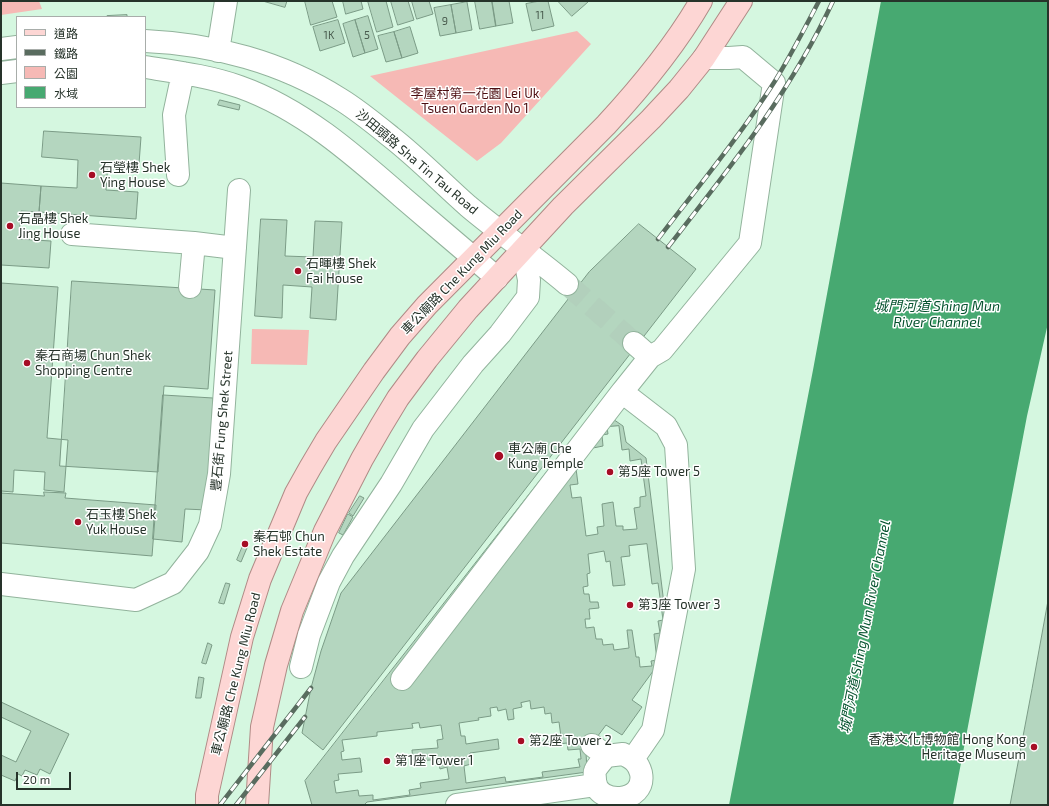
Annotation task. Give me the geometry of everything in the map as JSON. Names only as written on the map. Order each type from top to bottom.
[{"type":"main road","name":"車公廟路 Che Kung Miu Road","points":[[207,805],[207,795],[242,637],[260,579],[296,493],[326,441],[374,371],[430,302],[627,102],[670,47],[701,1]]},
{"type":"main road","points":[[257,805],[262,727],[276,665],[292,611],[325,531],[362,459],[398,398],[427,358],[496,278],[563,206],[652,119],[679,89],[704,58],[741,1]]},
{"type":"street","points":[[218,51],[226,1]]},
{"type":"street","name":"沙田頭路 Sha Tin Tau Road","points":[[146,41],[185,45],[252,58],[293,74],[339,99],[392,138],[467,205],[567,284]]},
{"type":"street","points":[[1,49],[16,47]]},
{"type":"street","points":[[402,679],[622,392],[642,350],[662,350],[750,242],[774,82],[743,57],[704,58]]},
{"type":"street","points":[[146,67],[204,76],[241,88],[282,106],[322,131],[373,171],[496,278]]},
{"type":"street","points":[[1,74],[16,71]]},
{"type":"street","points":[[178,175],[174,115],[184,73]]},
{"type":"street","name":"豐石街 Fung Shek Street","points":[[1,584],[136,600],[173,583],[198,551],[210,525],[219,474],[239,190]]},
{"type":"street","points":[[72,234],[194,243],[235,248]]},
{"type":"street","points":[[190,287],[194,243]]},
{"type":"street","points":[[301,667],[309,635],[337,584],[343,556],[391,484],[423,429],[473,364],[510,322],[528,297],[529,280],[523,249]]},
{"type":"street","points":[[622,392],[666,426],[676,445],[684,569],[653,730],[633,759]]},
{"type":"street","points":[[306,576],[337,584]]},
{"type":"street","points":[[599,751],[623,754],[633,759],[639,766],[642,778],[638,788],[631,797],[620,801],[610,800],[602,795],[595,785],[595,771],[599,751]]},
{"type":"street","points":[[457,805],[595,785]]},
{"type":"green space","points":[[1,1],[39,1],[42,9],[1,15]]},
{"type":"green space","name":"李屋村第一花園 Lei Uk Tsuen Garden No 1","points":[[577,31],[591,44],[501,143],[477,161],[370,76]]},
{"type":"green space","points":[[252,329],[309,330],[307,365],[251,364]]},
{"type":"water","name":"城門河道 Shing Mun River Channel","points":[[881,1],[1048,1],[1048,323],[1027,416],[953,805],[729,805],[813,370]]},
{"type":"building","points":[[263,1],[287,1],[285,7]]},
{"type":"building","points":[[305,1],[332,1],[337,17],[311,25]]},
{"type":"building","points":[[343,1],[361,1],[363,9],[346,14]]},
{"type":"building","points":[[368,1],[386,1],[393,27],[377,32]]},
{"type":"building","points":[[391,1],[408,1],[414,20],[398,25]]},
{"type":"building","points":[[412,1],[429,1],[433,14],[417,19]]},
{"type":"building","points":[[475,1],[492,1],[496,26],[480,29]]},
{"type":"building","points":[[492,1],[509,1],[513,23],[496,26]]},
{"type":"building","points":[[548,1],[554,26],[532,31],[526,4]]},
{"type":"building","points":[[558,1],[587,1],[588,2],[572,16]]},
{"type":"building","points":[[467,2],[472,30],[456,33],[451,5]]},
{"type":"building","points":[[451,5],[456,33],[440,36],[434,8]]},
{"type":"building","points":[[368,16],[378,49],[365,53],[355,20]]},
{"type":"building","points":[[338,20],[345,43],[320,51],[313,27]]},
{"type":"building","points":[[355,20],[365,53],[353,57],[343,24]]},
{"type":"building","points":[[410,27],[418,53],[402,58],[394,32]]},
{"type":"building","points":[[394,32],[402,58],[386,62],[378,36]]},
{"type":"building","points":[[220,100],[240,105],[239,110],[218,105]]},
{"type":"building","name":"石瑩樓 Shek Ying House","points":[[44,131],[141,137],[139,164],[108,162],[106,190],[138,192],[136,219],[39,212],[41,186],[77,188],[78,160],[42,157]]},
{"type":"building","name":"石晶樓 Shek Jing House","points":[[1,183],[41,186],[39,212],[21,211],[19,239],[51,241],[49,268],[1,265]]},
{"type":"building","name":"石暉樓 Shek Fai House","points":[[261,219],[287,220],[285,256],[313,257],[315,221],[342,222],[336,320],[310,318],[312,287],[283,285],[282,318],[255,316]]},
{"type":"building","name":"車公廟 Che Kung Temple","points":[[639,224],[696,269],[323,750],[302,733],[311,688],[321,651],[341,593],[589,272]]},
{"type":"building","points":[[72,281],[215,290],[208,389],[164,386],[158,472],[60,466]]},
{"type":"building","name":"秦石商場 Chun Shek Shopping Centre","points":[[1,283],[58,287],[47,438],[68,440],[64,492],[44,490],[45,472],[14,470],[13,492],[1,491]]},
{"type":"building","name":"石玉樓 Shek Yuk House","points":[[163,395],[213,398],[207,510],[185,509],[182,542],[153,539]]},
{"type":"building","points":[[597,408],[623,426],[626,442],[646,458],[666,620],[659,663],[632,700],[642,707],[622,735],[606,725],[586,752],[587,772],[367,802],[364,805],[312,805],[305,781]]},
{"type":"building","name":"第5座 Tower 5","points":[[619,426],[622,450],[629,449],[630,461],[641,459],[646,496],[640,497],[640,507],[634,508],[637,529],[623,530],[623,526],[616,526],[613,502],[602,504],[604,526],[597,527],[598,534],[586,536],[581,497],[572,498],[570,485],[578,484],[573,445],[593,448],[603,446],[602,435],[608,434],[607,427]]},
{"type":"building","name":"石玉樓 Shek Yuk House","points":[[44,492],[66,493],[65,498],[156,505],[152,556],[1,543],[1,493],[44,496]]},
{"type":"building","points":[[360,496],[364,498],[353,516],[349,513]]},
{"type":"building","points":[[348,514],[353,517],[343,535],[339,533]]},
{"type":"building","points":[[245,541],[249,543],[241,562],[237,560]]},
{"type":"building","name":"第3座 Tower 3","points":[[647,544],[652,584],[658,583],[663,620],[658,621],[660,633],[654,634],[657,660],[651,661],[652,666],[640,667],[639,657],[636,657],[632,630],[627,630],[629,648],[614,650],[613,644],[603,645],[602,639],[596,639],[594,627],[586,628],[585,619],[590,619],[589,609],[599,608],[598,602],[590,602],[589,594],[584,594],[583,587],[588,586],[587,574],[590,573],[588,554],[604,551],[606,562],[610,561],[613,586],[625,585],[621,557],[630,556],[629,546]]},
{"type":"building","points":[[226,583],[230,584],[224,604],[219,603]]},
{"type":"building","name":"香港文化博物館 Hong Kong Heritage Museum","points":[[1048,601],[1048,805],[1010,805],[1032,689]]},
{"type":"building","points":[[208,643],[212,645],[206,664],[202,663]]},
{"type":"building","points":[[199,677],[204,678],[201,698],[196,698]]},
{"type":"building","name":"第2座 Tower 2","points":[[530,701],[531,709],[544,707],[545,714],[551,713],[552,723],[559,722],[561,737],[543,740],[544,746],[567,743],[568,750],[580,749],[581,759],[578,759],[580,767],[542,772],[543,777],[506,782],[505,777],[466,783],[464,766],[471,764],[470,753],[499,749],[498,739],[466,744],[465,736],[461,736],[459,723],[479,720],[478,718],[491,716],[490,708],[497,707],[498,711],[506,709],[508,720],[514,719],[513,709],[522,707],[521,703]]},
{"type":"building","points":[[1,702],[69,734],[50,774],[40,769],[37,775],[25,770],[22,776],[18,774],[15,781],[1,775],[1,755],[16,762],[31,731],[1,717]]},
{"type":"building","name":"第1座 Tower 1","points":[[419,723],[420,728],[441,725],[443,739],[437,740],[438,748],[412,750],[413,762],[438,759],[440,769],[447,767],[449,779],[420,783],[421,788],[409,790],[410,795],[373,800],[373,795],[359,796],[358,790],[336,793],[334,781],[339,780],[338,774],[362,772],[360,758],[342,760],[341,752],[344,751],[342,740],[377,736],[377,732],[413,728],[412,724]]},
{"type":"tunnel","points":[[567,284],[634,343]]},
{"type":"railway","points":[[658,239],[748,122],[787,61],[819,1]]},
{"type":"railway","points":[[668,247],[758,129],[798,67],[833,1]]},
{"type":"railway","points":[[220,805],[311,688]]},
{"type":"railway","points":[[236,805],[305,717]]},
{"type":"place","name":"石瑩樓 Shek Ying House","points":[[92,175]]},
{"type":"place","name":"石晶樓 Shek Jing House","points":[[10,226]]},
{"type":"place","name":"石暉樓 Shek Fai House","points":[[298,271]]},
{"type":"place","name":"秦石商場 Chun Shek Shopping Centre","points":[[27,363]]},
{"type":"place","name":"車公廟 Che Kung Temple","points":[[499,456]]},
{"type":"place","name":"第5座 Tower 5","points":[[610,472]]},
{"type":"place","name":"石玉樓 Shek Yuk House","points":[[78,522]]},
{"type":"place","name":"秦石邨 Chun Shek Estate","points":[[245,544]]},
{"type":"place","name":"第3座 Tower 3","points":[[630,605]]},
{"type":"place","name":"第2座 Tower 2","points":[[521,741]]},
{"type":"place","name":"香港文化博物館 Hong Kong Heritage Museum","points":[[1034,747]]},
{"type":"place","name":"第1座 Tower 1","points":[[387,761]]}]
